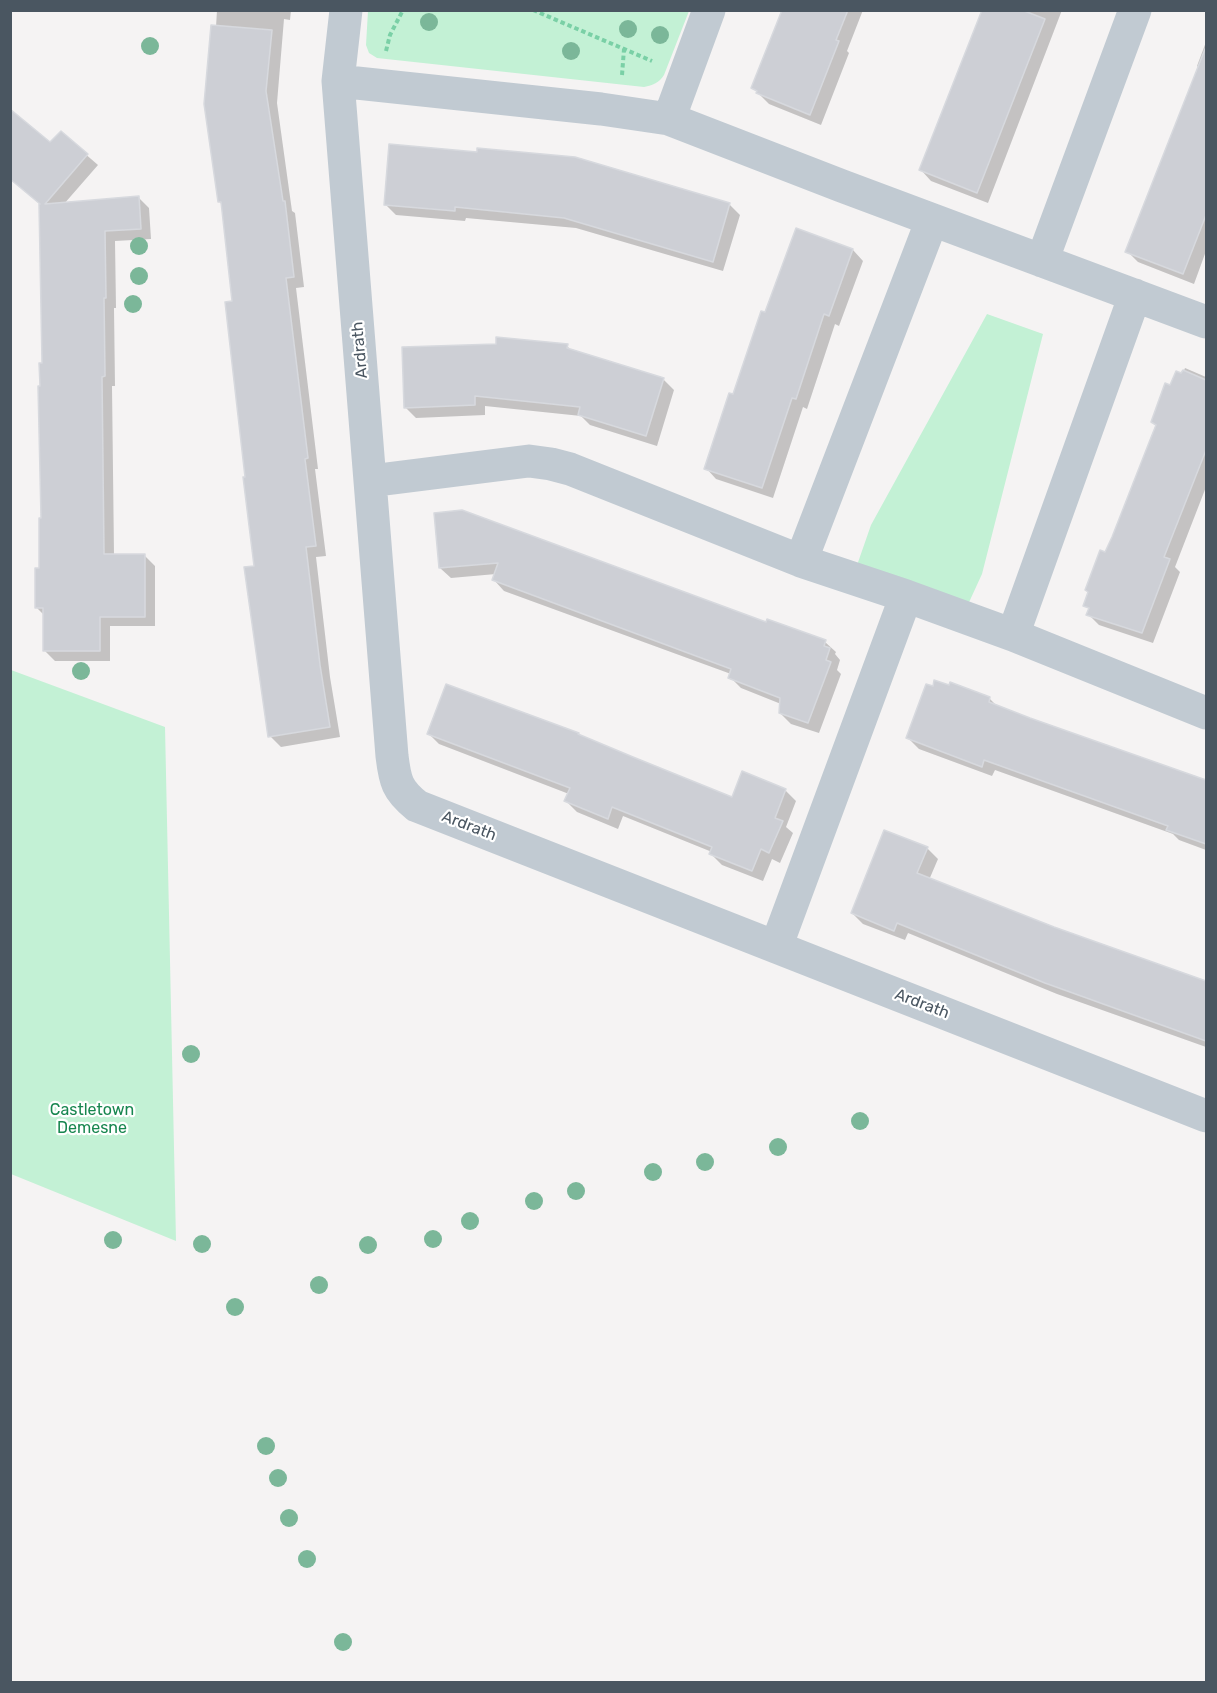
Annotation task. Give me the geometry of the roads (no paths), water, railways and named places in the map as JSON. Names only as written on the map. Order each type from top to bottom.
[{"type":"street","name":"Ardrath","points":[[346,10],[338,81],[392,756],[394,776],[403,795],[417,806],[1206,1116]]},
{"type":"street","points":[[669,119],[710,10]]},
{"type":"street","points":[[1042,261],[1135,10]]},
{"type":"street","points":[[338,81],[601,109],[669,119],[1206,322]]},
{"type":"street","points":[[801,561],[932,220]]},
{"type":"street","points":[[1013,635],[1135,295]]},
{"type":"street","points":[[370,481],[529,461],[570,469],[801,561],[1013,635],[1206,713]]},
{"type":"street","points":[[776,947],[906,596]]},
{"type":"park label","name":"Castletown Demesne","points":[[92,1119]]}]
